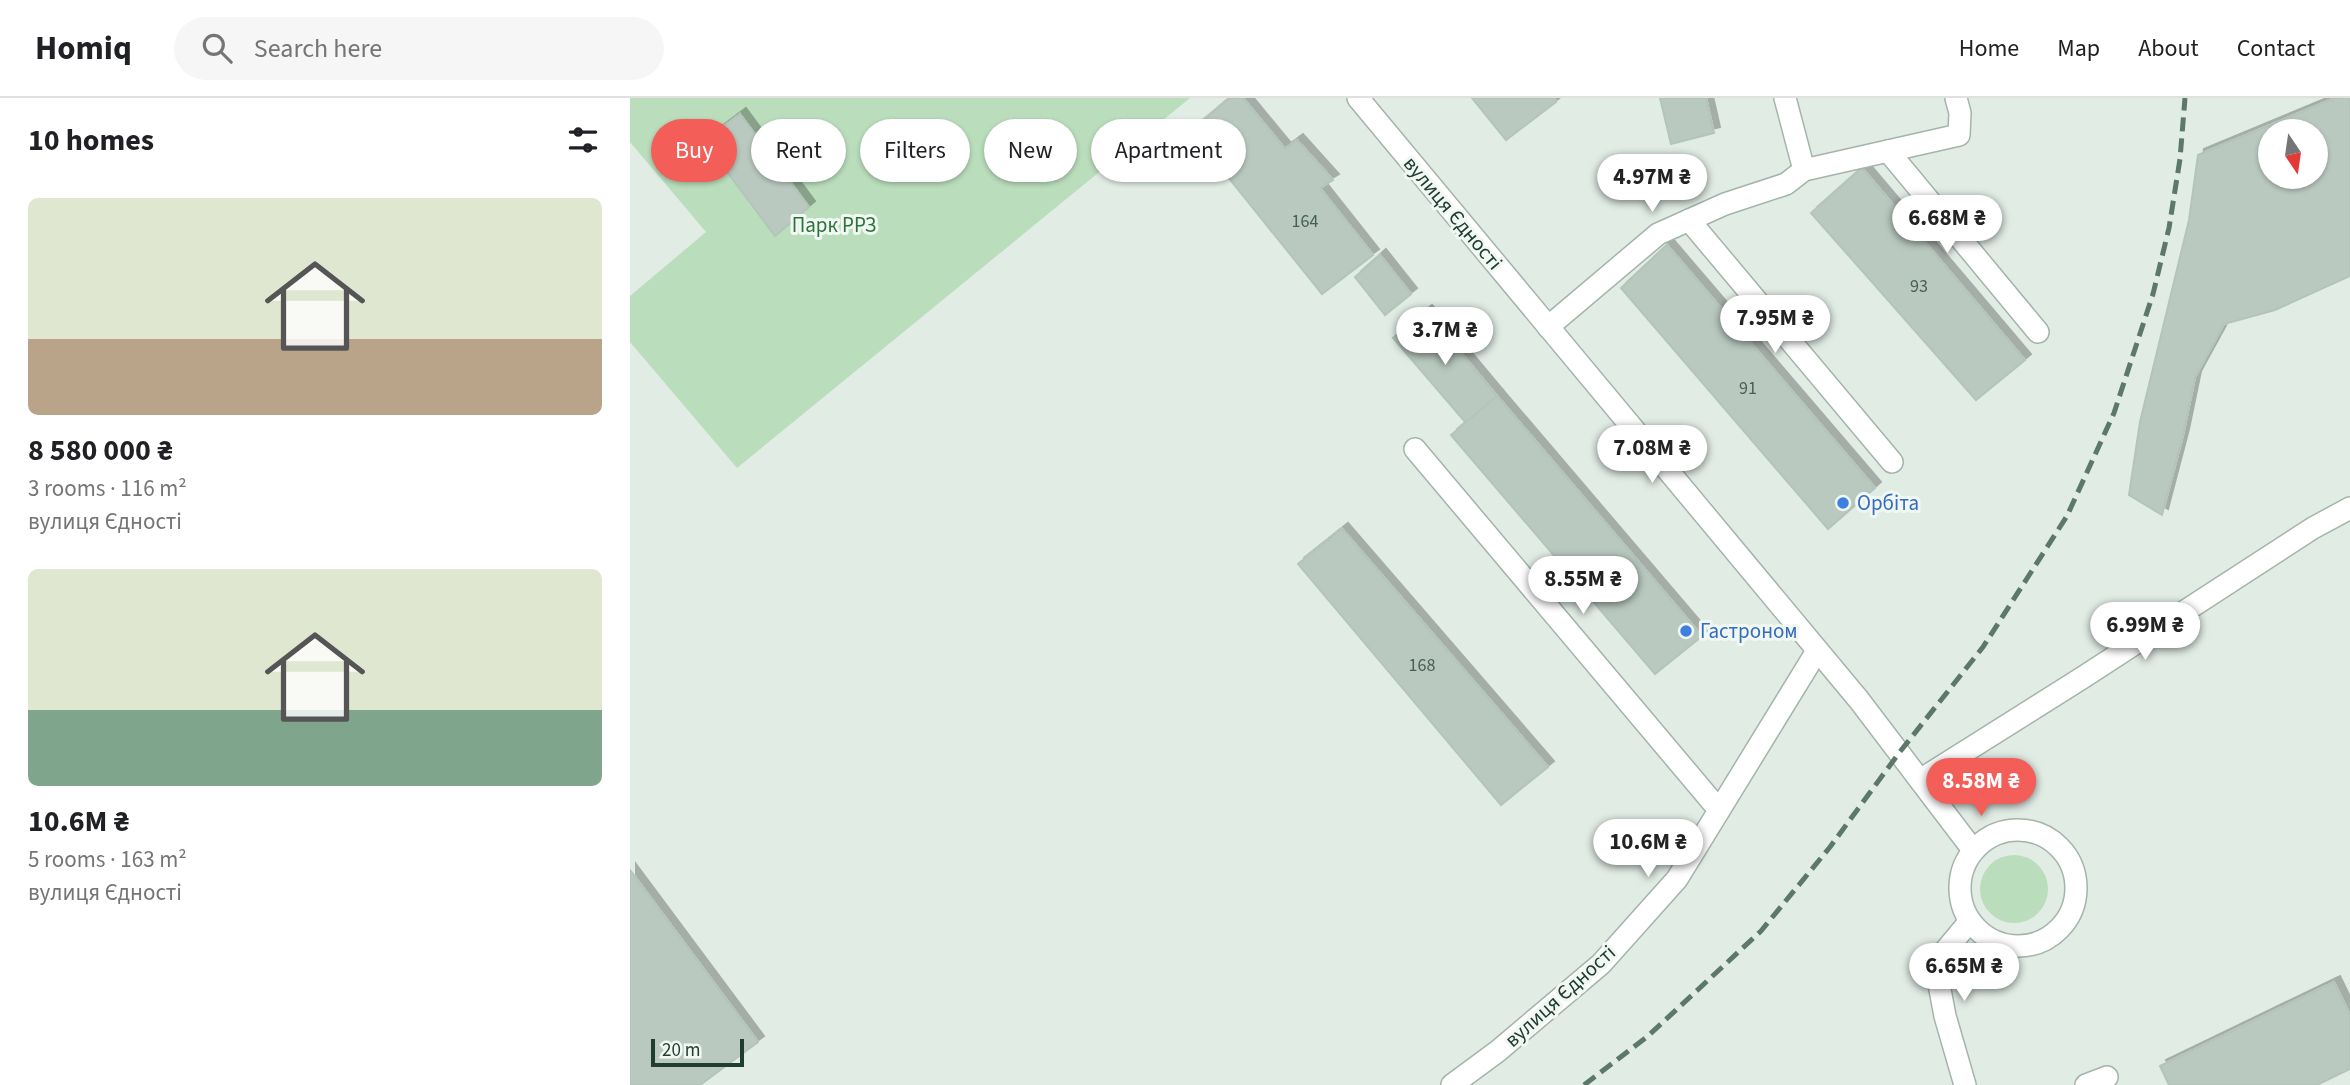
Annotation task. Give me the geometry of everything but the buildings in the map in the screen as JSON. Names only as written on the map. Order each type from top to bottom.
[{"type":"street","name":"вулиця Єдності","points":[[1358,98],[1817,651],[1973,850]]},
{"type":"street","points":[[1785,98],[1804,170]]},
{"type":"street","points":[[1548,327],[1658,234],[1724,204],[1786,184],[1804,170],[1959,135],[1960,113],[1956,98]]},
{"type":"street","points":[[1888,151],[2038,332]]},
{"type":"street","points":[[1689,220],[1892,462]]},
{"type":"street","points":[[1415,449],[1719,810]]},
{"type":"street","points":[[1920,779],[2313,528],[2350,508]]},
{"type":"street","name":"вулиця Єдності","points":[[1452,1085],[1498,1051],[1601,964],[1677,878],[1817,651]]},
{"type":"street","points":[[2008,830],[2028,830],[2047,836],[2065,852],[2075,870],[2077,890],[2073,910],[2062,928],[2034,945],[2013,947],[1993,941],[1976,930],[1970,921],[1959,893],[1961,873],[1973,850],[1989,837],[2008,830]]},
{"type":"street","points":[[1965,1085],[1945,1016],[1935,963],[1970,921]]},
{"type":"street","points":[[2086,1085],[2107,1077]]},
{"type":"green space","name":"Парк РРЗ","points":[[630,98],[1190,98],[1164,119],[1091,119],[1091,179],[737,468],[630,342],[630,296],[706,232],[664,182],[737,182],[737,119],[651,119],[651,167],[630,142]]},
{"type":"green space","points":[[2014,855],[2027,858],[2038,865],[2045,876],[2048,889],[2045,902],[2038,913],[2027,920],[2014,923],[2001,920],[1990,913],[1983,902],[1980,889],[1983,876],[1990,865],[2001,858]]},
{"type":"railway","points":[[1584,1085],[1648,1036],[1761,931],[1830,847],[1899,753],[1983,647],[2067,516],[2114,413],[2153,294],[2169,228],[2180,159],[2185,98]]},
{"type":"place","name":"Орбіта","points":[[1843,503]]},
{"type":"place","name":"Гастроном","points":[[1686,631]]}]
